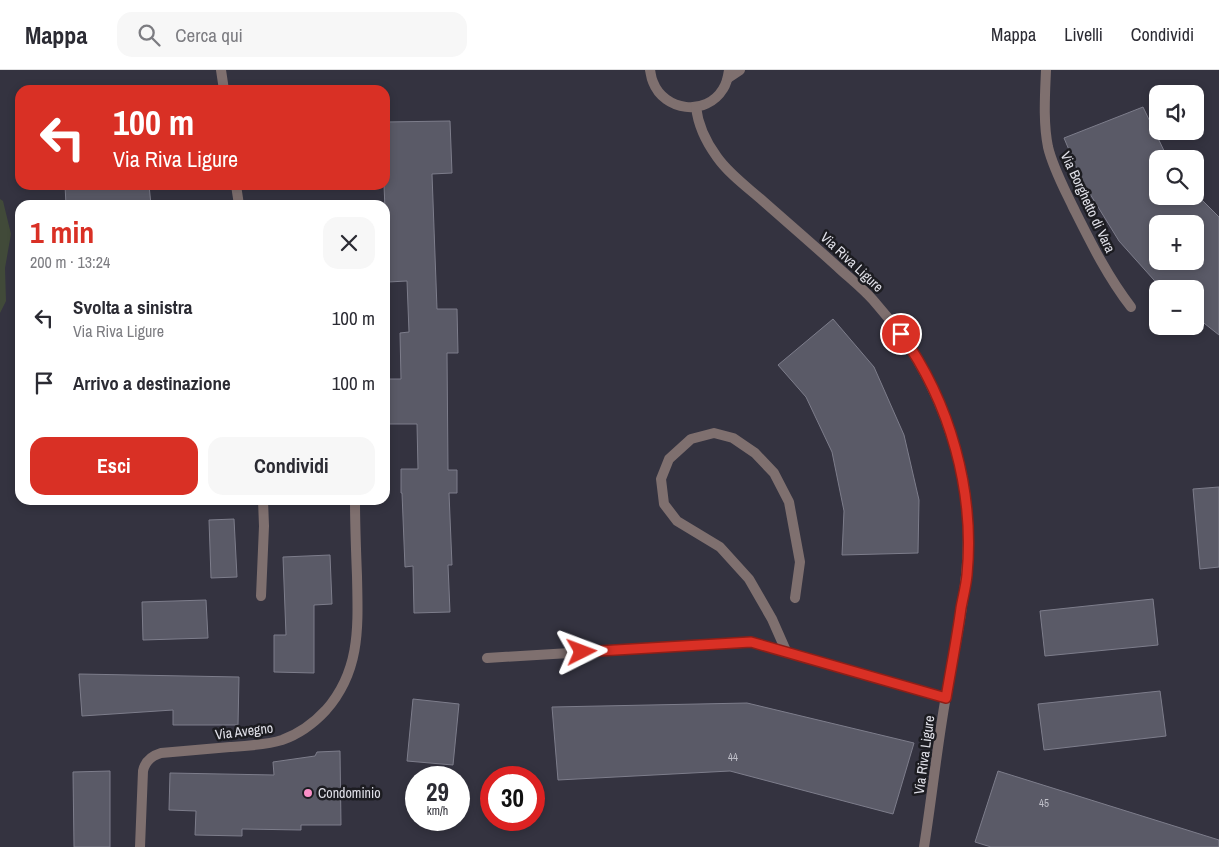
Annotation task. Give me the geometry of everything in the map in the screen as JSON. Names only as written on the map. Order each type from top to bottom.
[{"type":"street","points":[[221,70],[223,85]]},
{"type":"street","points":[[641,70],[651,74],[659,93],[670,102],[682,107],[696,107],[716,98],[723,89],[728,74],[740,70]]},
{"type":"street","name":"Via Borghetto di Vara","points":[[1046,70],[1047,136],[1052,159],[1064,189],[1098,257],[1131,307]]},
{"type":"street","name":"Via Riva Ligure","points":[[696,107],[697,118],[705,137],[718,158],[746,186],[871,298],[892,322],[910,347],[923,370],[941,407],[952,437],[966,497],[968,534],[967,574],[924,847]]},
{"type":"street","points":[[787,653],[772,619],[749,579],[720,547],[677,521],[664,504],[661,479],[669,458],[691,439],[714,433],[733,438],[754,453],[774,473],[789,502],[800,562],[795,598]]},
{"type":"street","points":[[261,596],[263,505]]},
{"type":"street","name":"Via Avegno","points":[[140,847],[143,771],[150,758],[161,753],[256,745],[281,740],[311,725],[337,697],[353,662],[357,634],[354,505]]},
{"type":"street","points":[[487,658],[751,642],[946,698]]},
{"type":"green space","points":[[0,199],[3,201],[11,234],[5,268],[6,301],[0,313]]},
{"type":"building","points":[[1143,107],[1149,119],[1149,140],[1159,140],[1164,150],[1149,150],[1149,205],[1204,205],[1204,202],[1219,217],[1219,335],[1204,323],[1204,280],[1154,280],[1119,241],[1082,181],[1064,138]]},
{"type":"building","points":[[450,121],[452,173],[432,174],[437,309],[457,309],[458,353],[447,353],[448,470],[457,470],[457,493],[449,493],[452,565],[448,565],[450,612],[414,613],[413,566],[405,567],[401,469],[418,469],[417,424],[390,424],[390,379],[401,379],[400,333],[409,332],[407,281],[390,282],[390,200],[385,200],[384,190],[390,190],[390,122]]},
{"type":"building","points":[[65,190],[150,190],[150,200],[66,200]]},
{"type":"building","points":[[833,319],[874,367],[904,435],[919,500],[918,553],[842,555],[844,511],[832,452],[806,397],[778,365]]},
{"type":"building","points":[[1219,487],[1219,567],[1200,569],[1193,489]]},
{"type":"building","points":[[234,519],[237,577],[211,578],[209,520]]},
{"type":"building","points":[[330,555],[332,604],[314,605],[314,673],[274,672],[274,635],[286,635],[283,557]]},
{"type":"building","points":[[1153,599],[1158,645],[1045,656],[1040,611]]},
{"type":"building","points":[[206,600],[208,638],[143,640],[142,602]]},
{"type":"building","points":[[79,674],[239,677],[238,725],[173,725],[173,710],[82,716]]},
{"type":"building","points":[[1160,691],[1166,736],[1044,750],[1038,704]]},
{"type":"building","points":[[413,699],[459,704],[453,765],[407,761]]},
{"type":"building","points":[[747,703],[914,743],[893,814],[730,771],[558,780],[552,707]]},
{"type":"building","points":[[340,751],[341,825],[301,825],[301,830],[242,829],[242,836],[195,835],[196,811],[169,810],[170,773],[274,775],[273,762],[315,756],[317,752]]},
{"type":"building","points":[[110,771],[110,847],[74,847],[73,772]]},
{"type":"building","points":[[998,771],[1219,840],[1219,847],[991,847],[975,842]]},
{"type":"place","name":"Condominio","points":[[308,793]]},
{"type":"route","points":[[582,652],[751,642],[946,698],[967,574],[968,534],[966,497],[952,437],[941,407],[923,370],[901,334]]}]
